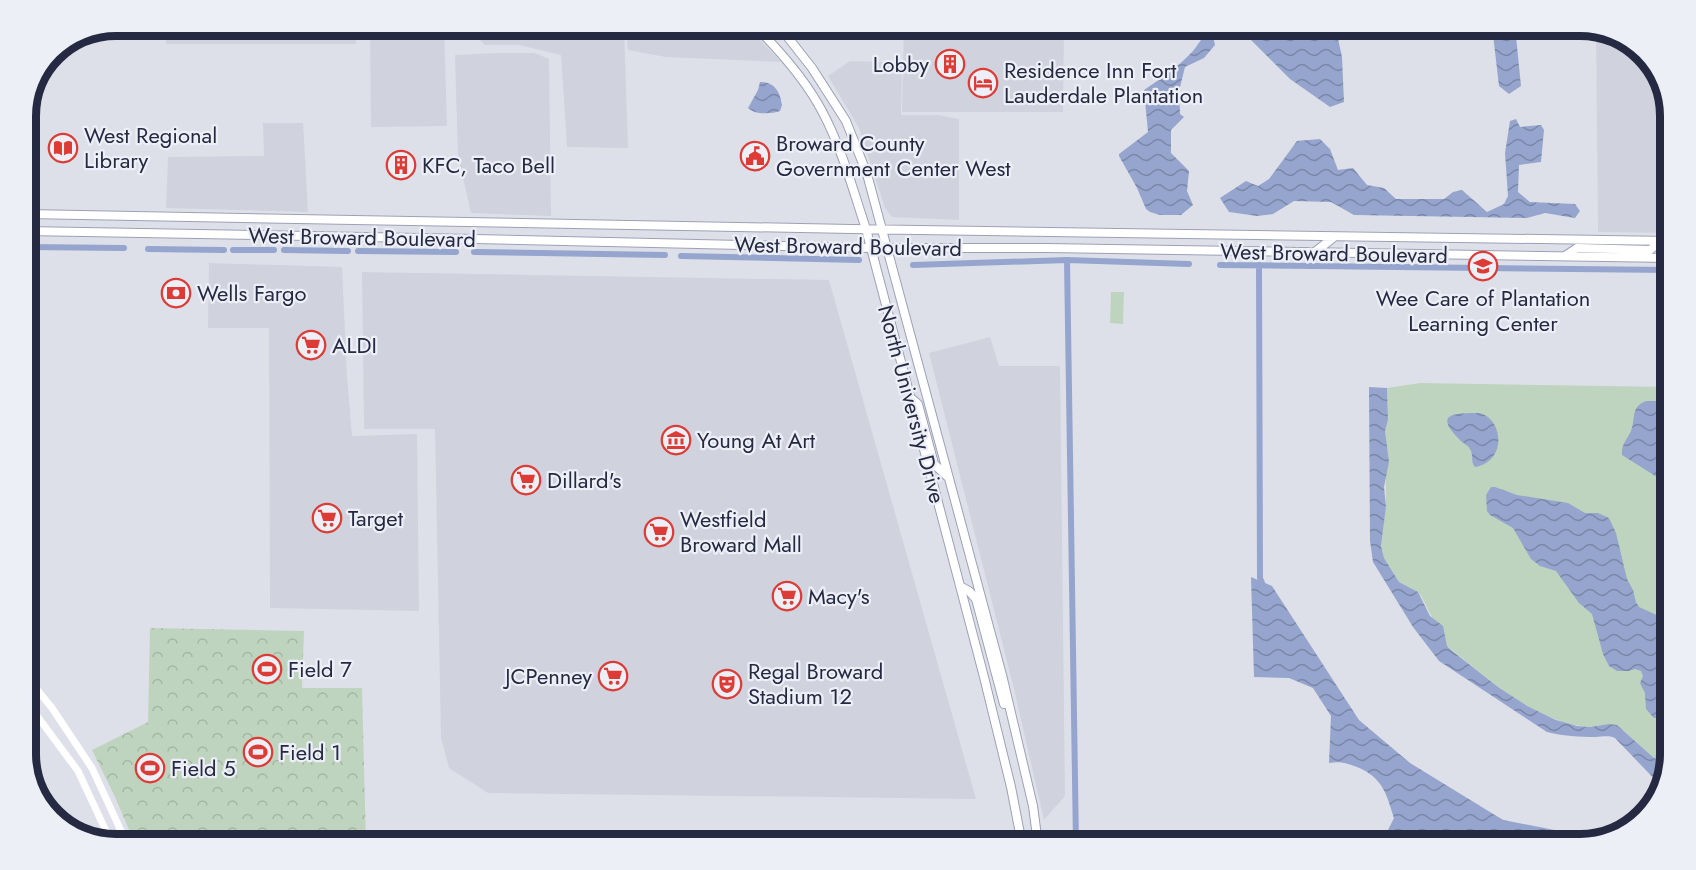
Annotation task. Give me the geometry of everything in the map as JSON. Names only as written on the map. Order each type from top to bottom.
[{"type":"main road","name":"North University Drive","points":[[765,36],[799,76],[823,112],[848,172],[866,229],[960,586],[1016,807],[1020,834]]},
{"type":"main road","name":"North University Drive","points":[[786,36],[812,68],[846,121],[867,174],[1011,715],[1033,806],[1037,834]]},
{"type":"main road","name":"West Broward Boulevard","points":[[36,214],[882,230],[1660,241]]},
{"type":"main road","name":"West Broward Boulevard","points":[[36,231],[871,248],[1660,258]]},
{"type":"main road","points":[[1315,252],[1335,236]]},
{"type":"main road","points":[[1563,257],[1577,249],[1650,250],[1660,242]]},
{"type":"main road","points":[[909,397],[918,404],[934,464],[949,478]]},
{"type":"main road","points":[[960,586],[976,599],[1004,706],[1011,715]]},
{"type":"main road","points":[[36,689],[72,738],[99,783],[122,834]]},
{"type":"main road","points":[[36,714],[78,771],[107,833]]},
{"type":"main road","points":[[86,789],[99,783]]},
{"type":"shaded area","points":[[166,36],[356,36],[356,44],[166,44]]},
{"type":"shaded area","points":[[370,36],[444,36],[447,126],[371,127]]},
{"type":"shaded area","points":[[476,36],[624,36],[628,148],[567,147],[561,55],[519,45],[485,45]]},
{"type":"shaded area","points":[[627,36],[756,36],[781,62],[666,57],[628,50]]},
{"type":"shaded area","name":"Residence Inn Fort Lauderdale Plantation","points":[[904,36],[1064,36],[1063,112],[902,112]]},
{"type":"shaded area","points":[[1596,38],[1625,49],[1640,63],[1647,71],[1656,90],[1660,111],[1660,233],[1598,232]]},
{"type":"shaded area","points":[[535,53],[549,59],[551,216],[471,213],[458,156],[455,55]]},
{"type":"shaded area","points":[[850,61],[902,63],[901,115],[939,115],[959,119],[959,220],[892,217],[885,208],[859,128],[828,76]]},
{"type":"shaded area","points":[[263,123],[303,123],[308,212],[166,208],[168,157],[264,156]]},
{"type":"shaded area","points":[[209,263],[342,267],[352,436],[417,434],[419,611],[270,608],[269,328],[208,328]]},
{"type":"shaded area","points":[[362,272],[829,280],[976,799],[488,793],[449,768],[441,738],[435,429],[364,429]]},
{"type":"shaded area","points":[[990,337],[999,366],[1060,366],[1065,796],[1044,820],[1014,689],[929,353]]},
{"type":"green space","points":[[1111,292],[1124,292],[1123,324],[1110,323]]},
{"type":"green space","points":[[1420,383],[1660,387],[1659,760],[1654,758],[1617,725],[1590,727],[1567,724],[1527,707],[1447,646],[1418,592],[1399,582],[1384,558],[1381,546],[1386,507],[1387,388]]},
{"type":"green space","points":[[150,628],[304,631],[302,688],[362,688],[366,834],[131,834],[92,750],[148,722]]},
{"type":"water","points":[[1213,36],[1215,45],[1204,58],[1185,67],[1179,91],[1180,114],[1184,117],[1171,130],[1171,153],[1189,171],[1187,191],[1193,205],[1181,215],[1160,215],[1146,209],[1119,154],[1148,132],[1144,90],[1176,67],[1193,51],[1203,37]]},
{"type":"water","points":[[1247,36],[1337,36],[1342,57],[1344,102],[1330,107],[1290,79]]},
{"type":"water","points":[[1493,36],[1516,36],[1521,86],[1509,94],[1499,86]]},
{"type":"water","points":[[760,82],[765,82],[776,89],[782,105],[780,111],[763,113],[748,108]]},
{"type":"water","points":[[1516,119],[1520,127],[1541,125],[1544,130],[1541,162],[1519,165],[1518,192],[1530,202],[1575,204],[1580,211],[1575,218],[1545,213],[1527,218],[1354,215],[1331,202],[1294,201],[1273,214],[1257,216],[1229,212],[1220,198],[1246,181],[1258,186],[1269,179],[1297,141],[1320,139],[1330,149],[1338,170],[1353,168],[1367,185],[1384,188],[1396,199],[1444,199],[1453,192],[1462,190],[1487,212],[1504,204],[1508,196],[1505,153],[1510,121]]},
{"type":"water","points":[[1369,387],[1387,388],[1388,420],[1385,431],[1389,462],[1384,487],[1386,507],[1381,546],[1384,558],[1399,582],[1418,592],[1430,616],[1443,626],[1447,646],[1498,687],[1527,706],[1556,720],[1577,726],[1617,725],[1654,758],[1659,760],[1656,780],[1615,738],[1571,736],[1547,732],[1439,661],[1413,627],[1373,562],[1370,541]]},
{"type":"water","points":[[1646,401],[1660,401],[1660,479],[1622,455],[1623,445],[1631,431],[1636,410]]},
{"type":"water","points":[[1479,413],[1493,423],[1498,440],[1493,457],[1486,463],[1475,467],[1470,449],[1451,430],[1448,419],[1455,414]]},
{"type":"water","points":[[1491,487],[1495,487],[1517,495],[1568,503],[1585,513],[1598,513],[1609,518],[1616,533],[1627,579],[1636,602],[1639,607],[1660,617],[1660,718],[1654,718],[1646,709],[1645,693],[1640,683],[1643,676],[1641,671],[1635,669],[1617,671],[1609,666],[1603,654],[1592,614],[1579,603],[1556,571],[1540,566],[1531,559],[1513,528],[1490,515],[1487,511],[1486,495]]},
{"type":"water","points":[[1251,577],[1272,586],[1359,720],[1410,763],[1503,820],[1575,834],[1386,834],[1394,818],[1386,794],[1378,781],[1357,767],[1346,763],[1329,763],[1331,716],[1313,688],[1289,678],[1254,677]]},
{"type":"waterway","points":[[36,247],[124,248]]},
{"type":"waterway","points":[[148,249],[224,250]]},
{"type":"waterway","points":[[233,250],[274,250]]},
{"type":"waterway","points":[[284,250],[348,251]]},
{"type":"waterway","points":[[358,251],[456,252]]},
{"type":"waterway","points":[[474,252],[665,255]]},
{"type":"waterway","points":[[681,256],[859,260]]},
{"type":"waterway","points":[[1067,260],[1076,834]]},
{"type":"waterway","points":[[913,265],[1067,260],[1189,264]]},
{"type":"waterway","points":[[1220,265],[1660,270]]},
{"type":"waterway","points":[[1259,265],[1260,578],[1264,588]]},
{"type":"place","name":"Lobby","points":[[950,64]]},
{"type":"place","name":"Residence Inn Fort Lauderdale Plantation","points":[[983,83]]},
{"type":"place","name":"West Regional Library","points":[[63,148]]},
{"type":"place","name":"Broward County Government Center West","points":[[755,156]]},
{"type":"place","name":"KFC, Taco Bell","points":[[401,165]]},
{"type":"place","name":"Wee Care of Plantation Learning Center","points":[[1483,266]]},
{"type":"place","name":"Wells Fargo","points":[[176,293]]},
{"type":"place","name":"ALDI","points":[[311,345]]},
{"type":"place","name":"Young At Art","points":[[676,440]]},
{"type":"place","name":"Dillard's","points":[[526,480]]},
{"type":"place","name":"Target","points":[[327,518]]},
{"type":"place","name":"Westfield Broward Mall","points":[[659,532]]},
{"type":"place","name":"Macy's","points":[[787,596]]},
{"type":"place","name":"Field 7","points":[[267,669]]},
{"type":"place","name":"JCPenney","points":[[613,676]]},
{"type":"place","name":"Regal Broward Stadium 12","points":[[727,684]]},
{"type":"place","name":"Field 1","points":[[258,752]]},
{"type":"place","name":"Field 5","points":[[150,768]]}]
